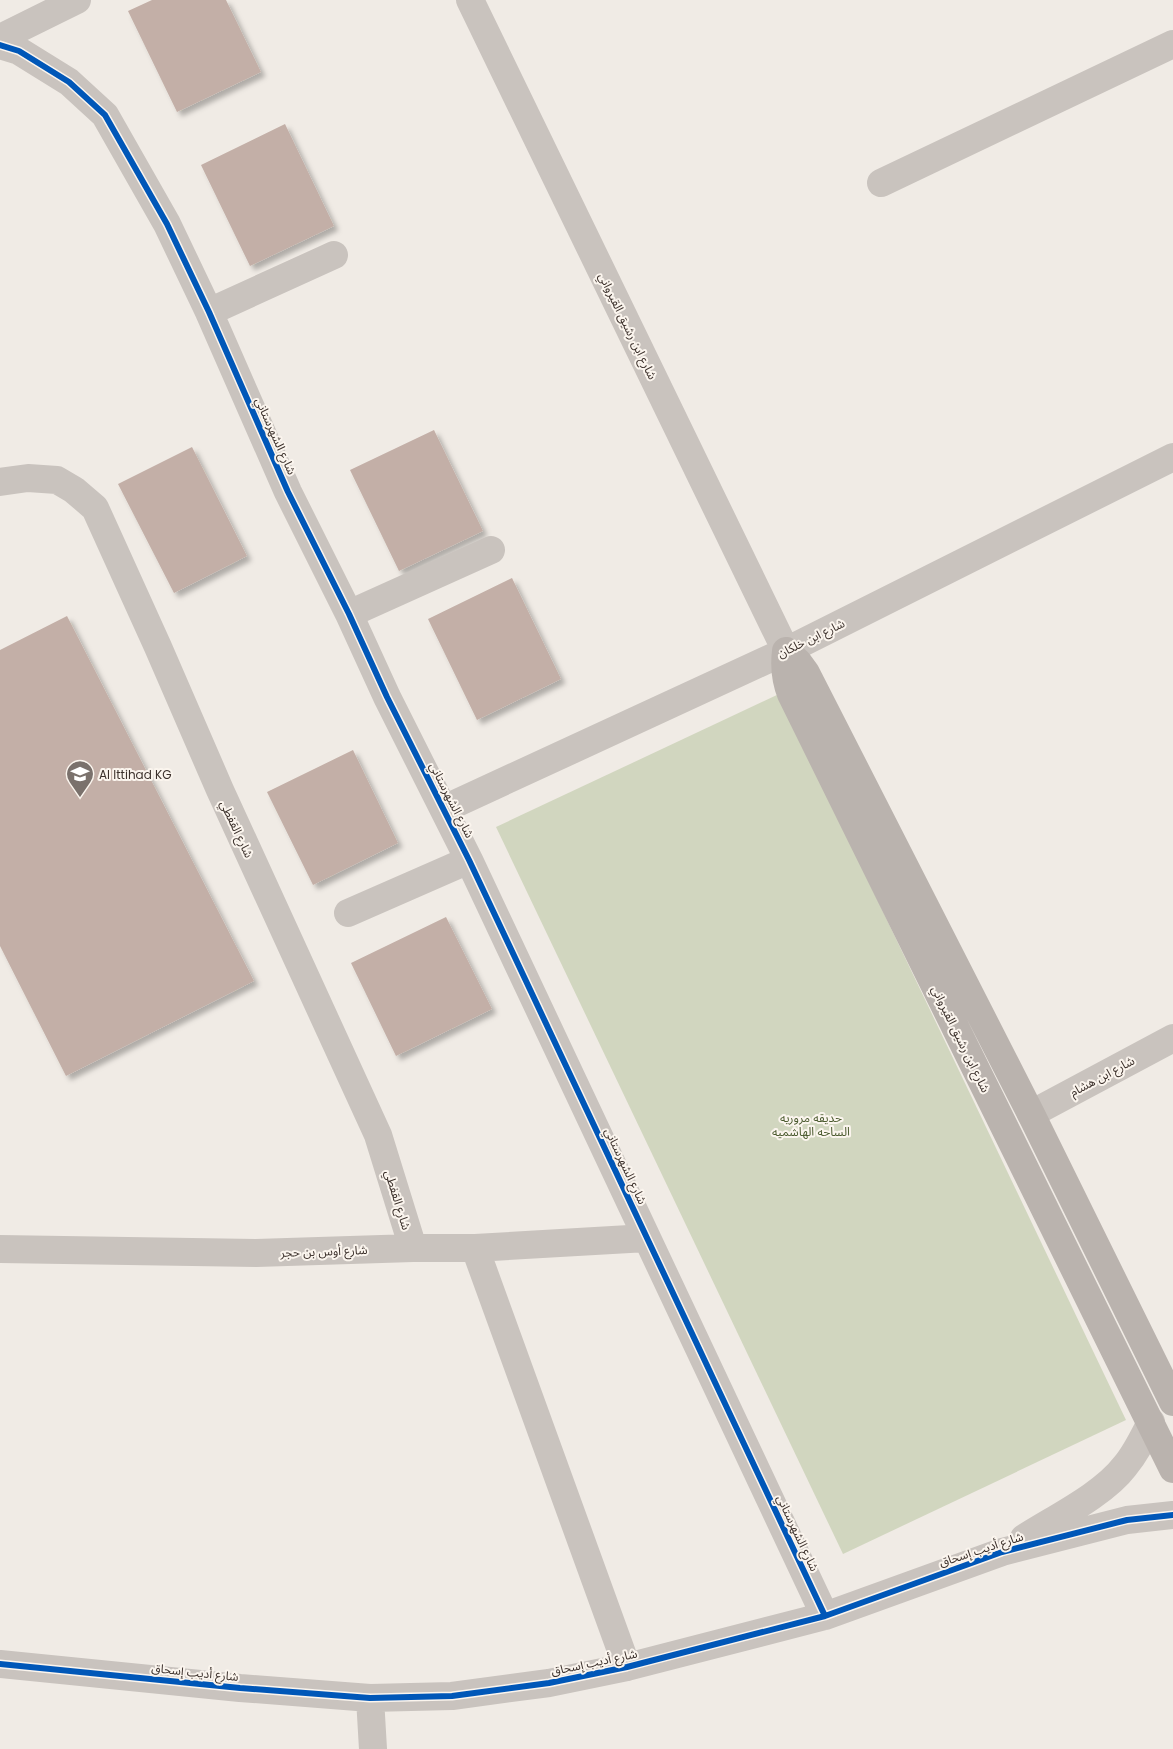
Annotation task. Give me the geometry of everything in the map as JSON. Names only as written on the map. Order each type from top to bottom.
[{"type":"main road","name":"شارع ابن رشيق القيرواني","points":[[786,651],[806,673],[1031,1114],[1173,1402]]},
{"type":"main road","name":"شارع ابن رشيق القيرواني","points":[[786,651],[784,666],[790,694],[1173,1469]]},
{"type":"street","points":[[0,38],[77,0]]},
{"type":"street","name":"شارع ابن رشيق القيرواني","points":[[470,0],[786,651]]},
{"type":"street","points":[[881,183],[1173,44]]},
{"type":"street","name":"شارع الشهرستاني","points":[[0,45],[19,51],[69,82],[105,115],[168,224],[288,492],[349,614],[387,697],[469,860],[825,1616]]},
{"type":"street","points":[[209,312],[334,255]]},
{"type":"street","name":"شارع ابن خلكان","points":[[444,809],[786,651],[1173,457]]},
{"type":"street","name":"شارع القفطي","points":[[0,482],[28,478],[57,480],[74,490],[95,508],[224,799],[378,1135],[413,1248]]},
{"type":"street","points":[[349,614],[491,550]]},
{"type":"street","points":[[348,913],[469,860]]},
{"type":"street","name":"شارع ابن هشام","points":[[1031,1114],[1173,1038]]},
{"type":"street","name":"شارع أوس بن حجر","points":[[0,1249],[256,1253],[476,1248],[647,1238]]},
{"type":"street","points":[[476,1248],[627,1667]]},
{"type":"street","name":"شارع أديب إسحاق","points":[[1002,1552],[1094,1494],[1113,1479],[1125,1467],[1137,1450],[1151,1422]]},
{"type":"street","name":"شارع أديب إسحاق","points":[[0,1664],[240,1688],[370,1698],[452,1696],[549,1682],[627,1667],[825,1616],[1002,1552],[1127,1520],[1173,1515]]},
{"type":"street","points":[[370,1698],[373,1749]]},
{"type":"green space","name":"حديقه مروريه الساحه الهاشميه","points":[[779,694],[1126,1420],[843,1554],[496,827]]},
{"type":"building","points":[[152,0],[226,0],[261,72],[177,112],[128,11]]},
{"type":"building","points":[[285,124],[334,226],[250,266],[201,165]]},
{"type":"building","points":[[434,430],[483,531],[399,571],[350,470]]},
{"type":"building","points":[[192,447],[247,556],[174,593],[118,484]]},
{"type":"building","points":[[512,578],[561,679],[477,720],[428,619]]},
{"type":"building","name":"Al Ittihad KG","points":[[67,616],[254,981],[66,1076],[0,946],[0,650]]},
{"type":"building","points":[[353,750],[398,843],[313,885],[267,792]]},
{"type":"building","points":[[446,917],[492,1009],[396,1056],[351,963]]},
{"type":"cycle path","points":[[0,45],[19,51],[69,82],[105,115],[167,224],[209,312],[288,492],[349,614],[387,697],[469,860],[825,1616]]},
{"type":"cycle path","points":[[0,1664],[240,1688],[370,1698],[452,1696],[549,1683],[627,1667],[825,1616],[1002,1552],[1127,1520],[1173,1515]]},
{"type":"place","name":"Al Ittihad KG","points":[[80,798]]}]
